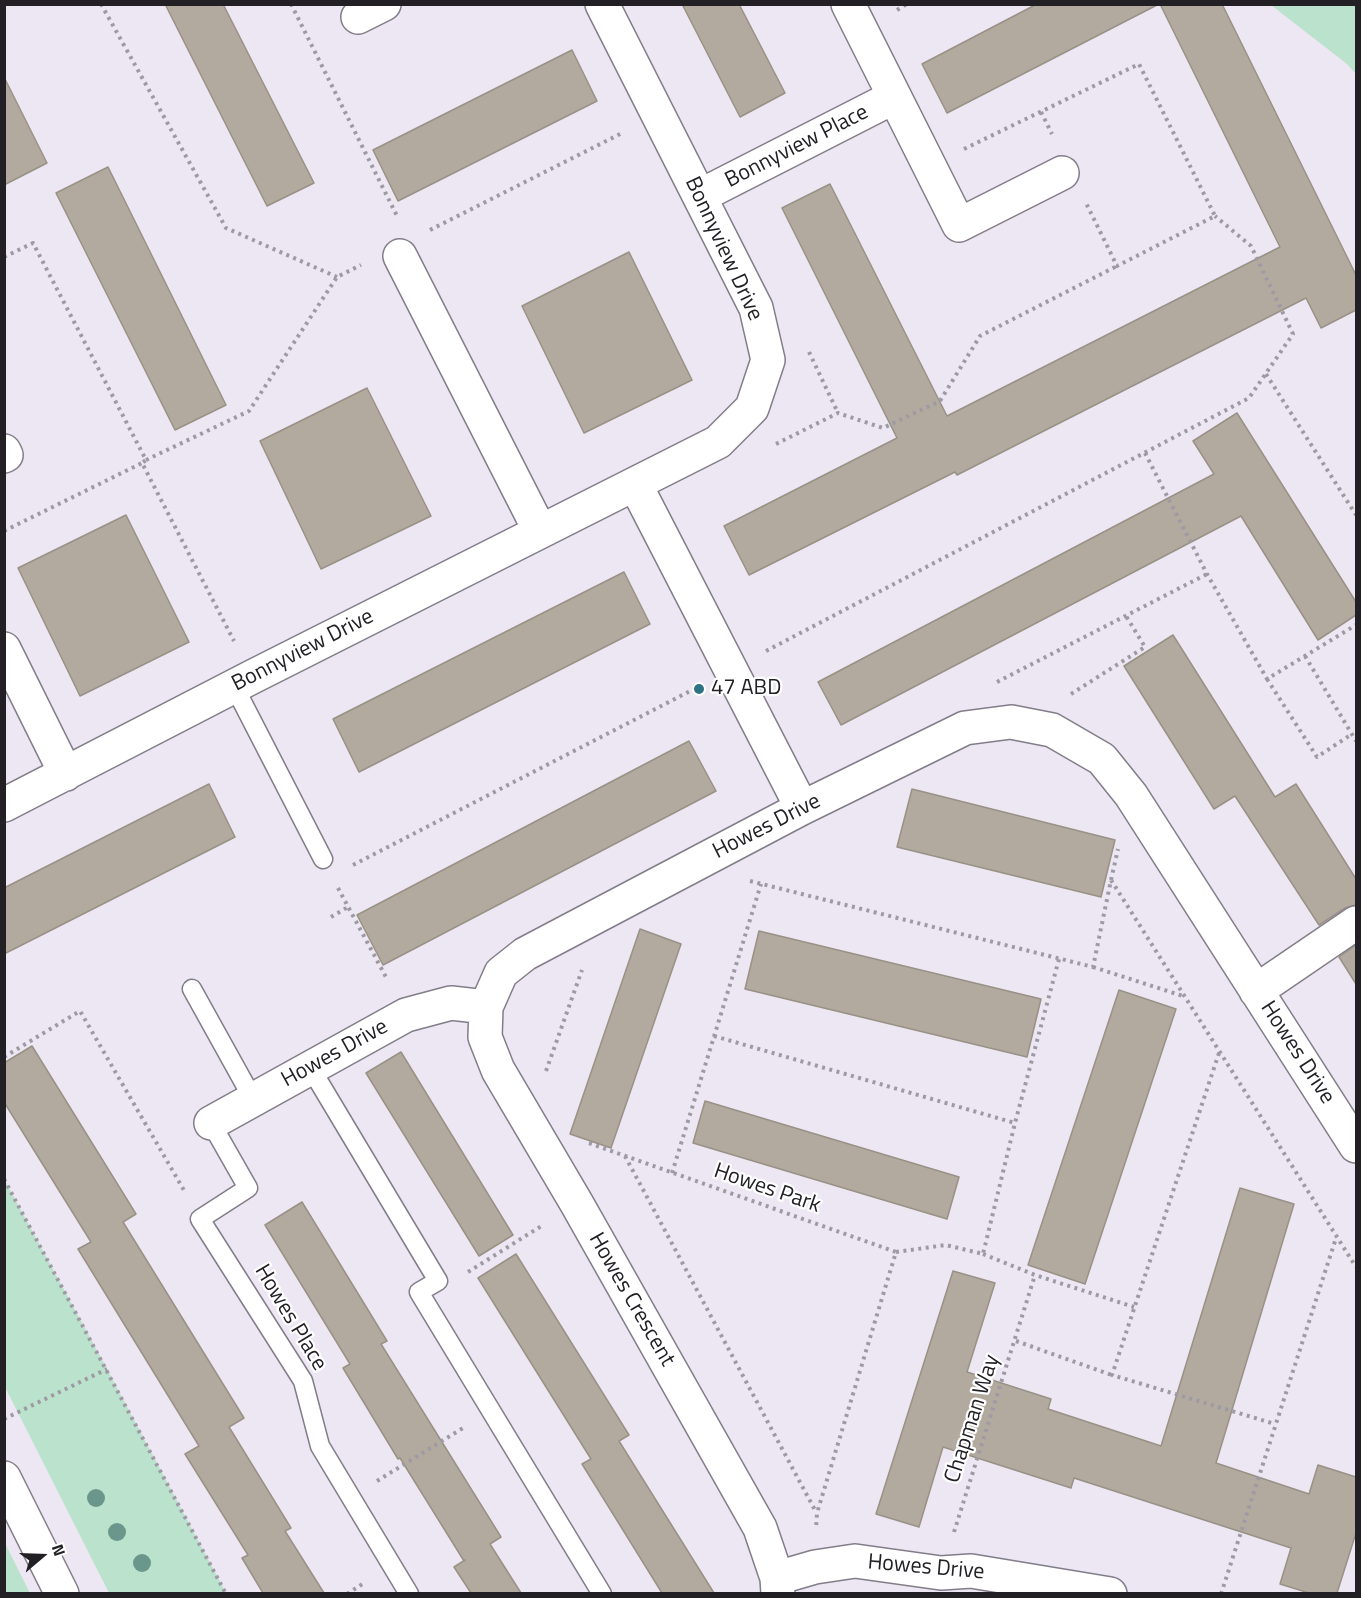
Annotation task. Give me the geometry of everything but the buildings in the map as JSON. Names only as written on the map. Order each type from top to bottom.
[{"type":"street","name":"Bonnyview Drive","points":[[4,805],[243,681],[718,442],[752,408],[768,360],[756,308],[602,4]]},
{"type":"street","name":"Bonnyview Place","points":[[848,4],[959,225],[1067,170]]},
{"type":"street","name":"Bonnyview Place","points":[[700,196],[894,98]]},
{"type":"street","points":[[400,256],[540,531]]},
{"type":"street","points":[[4,451],[6,455],[4,456]]},
{"type":"street","points":[[635,484],[802,808]]},
{"type":"street","points":[[4,650],[66,774]]},
{"type":"street","name":"Howes Drive","points":[[211,1123],[406,1015],[451,1003],[486,1007],[501,973],[525,954],[802,808],[964,728],[1011,722],[1052,730],[1102,759],[1131,795],[1356,1146]]},
{"type":"street","name":"Howes Drive","points":[[1256,991],[1356,923]]},
{"type":"street","name":"Howes Crescent","points":[[486,1007],[485,1037],[498,1070],[577,1204],[760,1528],[778,1586]]},
{"type":"street","points":[[4,1478],[62,1593]]},
{"type":"street","name":"Howes Drive","points":[[778,1586],[815,1567],[855,1561],[941,1573],[971,1571],[1110,1593]]},
{"type":"lane","points":[[243,681],[323,859]]},
{"type":"lane","points":[[192,989],[253,1099]]},
{"type":"lane","points":[[310,1067],[438,1281],[419,1292],[602,1593]]},
{"type":"lane","points":[[200,1219],[248,1188],[211,1123]]},
{"type":"lane","name":"Howes Place","points":[[200,1219],[303,1381],[320,1446],[409,1593]]},
{"type":"path","points":[[101,4],[226,228],[337,277]]},
{"type":"path","points":[[291,4],[398,219]]},
{"type":"path","points":[[890,13],[907,4]]},
{"type":"path","points":[[352,866],[1249,398],[1293,334],[1251,246],[1215,216],[1139,64],[963,150]]},
{"type":"path","points":[[1041,112],[1067,170],[1117,266]]},
{"type":"path","points":[[770,446],[838,413],[883,428],[939,401],[980,336],[1215,216]]},
{"type":"path","points":[[4,257],[33,243],[146,460],[4,531]]},
{"type":"path","points":[[1266,374],[1356,515]]},
{"type":"path","points":[[1145,453],[1207,574],[1267,679],[1317,757],[1352,734]]},
{"type":"path","points":[[142,463],[243,681]]},
{"type":"path","points":[[964,728],[984,688],[1207,574]]},
{"type":"path","points":[[1052,730],[1061,699],[1145,647],[1126,616]]},
{"type":"path","points":[[1267,679],[1356,624]]},
{"type":"path","points":[[1305,656],[1356,741]]},
{"type":"path","points":[[1093,967],[1111,880],[1356,1267]]},
{"type":"path","points":[[750,881],[1093,967],[1183,996]]},
{"type":"path","points":[[672,1173],[761,884]]},
{"type":"path","points":[[337,887],[406,1015]]},
{"type":"path","points":[[331,917],[348,907]]},
{"type":"path","points":[[528,1121],[602,913]]},
{"type":"path","points":[[982,1254],[1059,959]]},
{"type":"path","points":[[4,1057],[80,1011],[200,1219]]},
{"type":"path","points":[[714,1036],[1015,1123]]},
{"type":"path","points":[[1112,1375],[1220,1053]]},
{"type":"path","name":"Howes Park","points":[[528,1121],[896,1252]]},
{"type":"path","points":[[624,1156],[816,1513]]},
{"type":"path","points":[[4,1179],[226,1593]]},
{"type":"path","points":[[438,1281],[447,1285],[577,1204]]},
{"type":"path","points":[[1221,1593],[1336,1237]]},
{"type":"path","points":[[815,1567],[816,1513],[896,1252],[946,1245],[982,1254],[1035,1275],[1134,1307]]},
{"type":"path","name":"Chapman Way","points":[[941,1573],[1035,1275]]},
{"type":"path","points":[[1016,1341],[1112,1375],[1275,1424]]},
{"type":"path","points":[[4,1419],[107,1369]]},
{"type":"path","points":[[351,1497],[492,1410]]},
{"type":"green space","points":[[1271,5],[1356,5],[1356,74],[1347,64]]},
{"type":"green space","points":[[4,1179],[226,1593],[109,1593],[5,1387]]},
{"type":"green space","points":[[5,1543],[30,1593],[5,1593]]},
{"type":"place","name":"47 ABD","points":[[699,689]]}]
